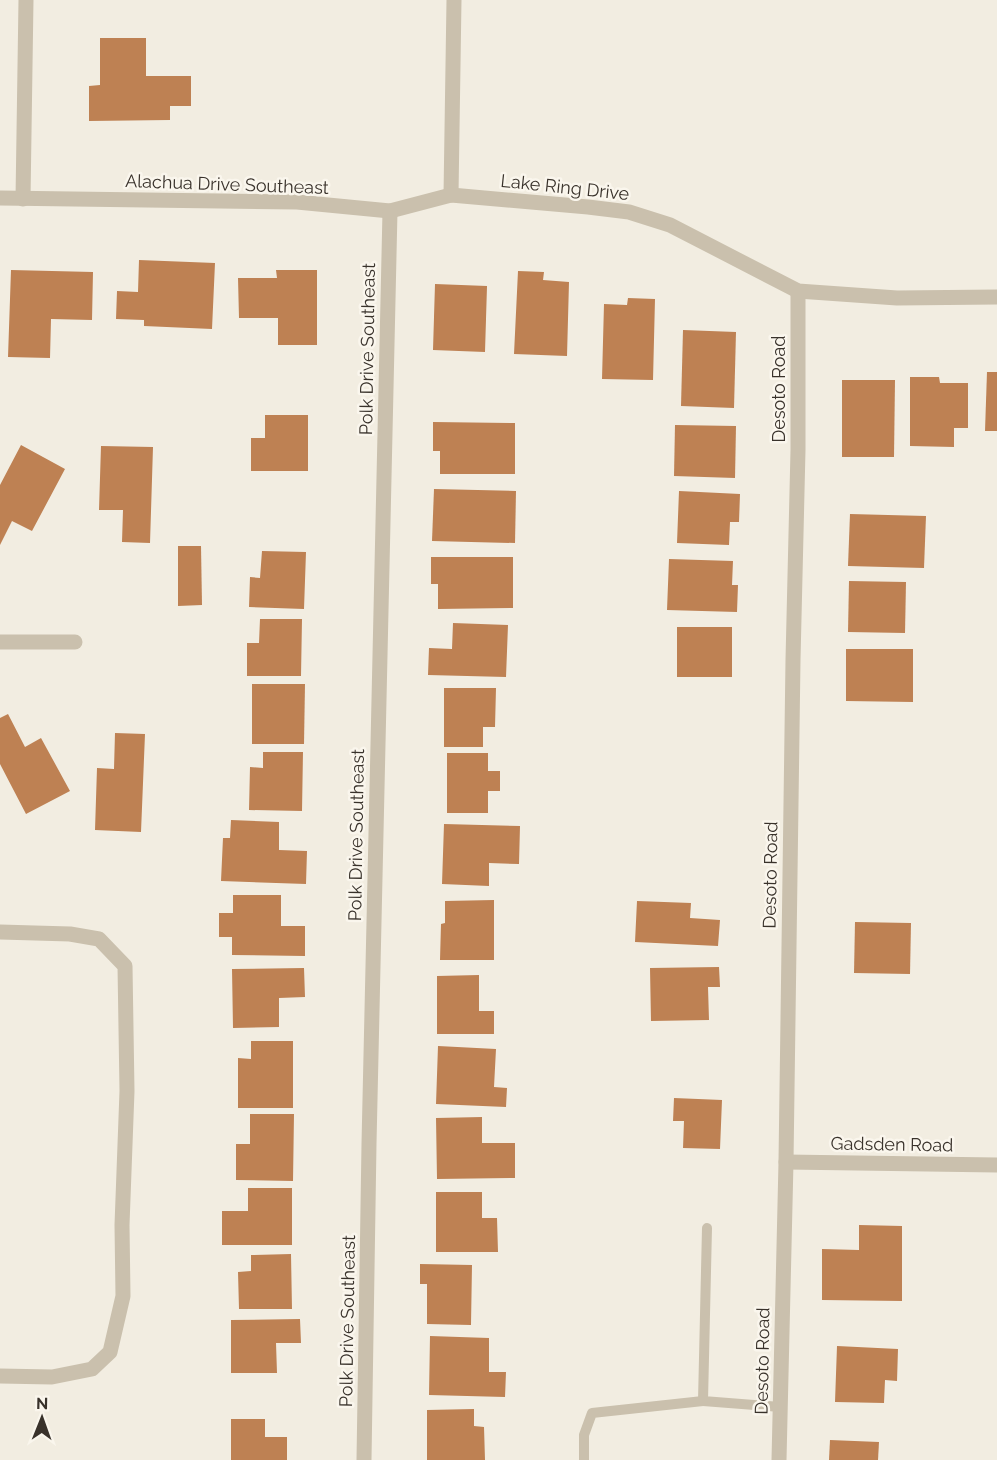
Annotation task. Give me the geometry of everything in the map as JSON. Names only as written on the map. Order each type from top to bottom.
[{"type":"street","points":[[23,199],[26,0]]},
{"type":"street","points":[[451,195],[454,0]]},
{"type":"street","name":"Alachua Drive Southeast","points":[[0,198],[297,202],[390,211],[451,195]]},
{"type":"street","name":"Lake Ring Drive","points":[[451,195],[629,212],[670,225],[798,291],[897,298],[997,297]]},
{"type":"street","name":"Polk Drive Southeast","points":[[364,1460],[390,211]]},
{"type":"street","name":"Desoto Road","points":[[779,1460],[798,450],[798,291]]},
{"type":"street","points":[[0,642],[75,642]]},
{"type":"street","points":[[0,932],[70,934],[99,939],[125,966],[127,1091],[122,1225],[123,1296],[110,1352],[92,1369],[52,1377],[0,1376]]},
{"type":"street","name":"Gadsden Road","points":[[786,1162],[997,1165]]},
{"type":"lane","points":[[703,1401],[707,1228]]},
{"type":"lane","points":[[584,1460],[584,1435],[592,1413],[703,1401],[780,1407]]},
{"type":"building","points":[[100,38],[146,38],[146,76],[191,76],[191,106],[170,106],[170,120],[89,121],[89,86],[100,85]]},
{"type":"building","points":[[139,260],[215,263],[212,329],[144,326],[144,320],[116,319],[117,291],[138,292]]},
{"type":"building","points":[[11,270],[93,272],[92,320],[51,319],[50,358],[8,357]]},
{"type":"building","points":[[276,270],[317,270],[317,345],[278,345],[278,318],[239,318],[238,278],[277,278]]},
{"type":"building","points":[[518,271],[544,272],[543,280],[569,282],[567,356],[514,354]]},
{"type":"building","points":[[435,284],[487,286],[485,352],[433,350]]},
{"type":"building","points":[[628,298],[655,299],[653,380],[602,379],[604,304],[627,305]]},
{"type":"building","points":[[683,330],[736,332],[734,408],[681,406]]},
{"type":"building","points":[[987,372],[997,372],[997,431],[985,431]]},
{"type":"building","points":[[910,377],[939,377],[940,383],[968,383],[968,428],[954,428],[954,447],[910,446]]},
{"type":"building","points":[[842,380],[895,380],[894,457],[842,457]]},
{"type":"building","points":[[265,415],[308,415],[308,471],[251,471],[251,438],[265,438]]},
{"type":"building","points":[[433,422],[515,423],[515,474],[440,474],[440,451],[433,451]]},
{"type":"building","points":[[675,425],[736,426],[735,478],[674,476]]},
{"type":"building","points":[[21,445],[65,469],[32,531],[12,521],[0,545],[0,485]]},
{"type":"building","points":[[101,446],[153,447],[150,543],[122,542],[123,510],[99,510]]},
{"type":"building","points":[[434,489],[516,491],[515,543],[432,541]]},
{"type":"building","points":[[679,491],[740,494],[739,522],[730,522],[729,545],[677,543]]},
{"type":"building","points":[[850,514],[926,516],[924,568],[848,566]]},
{"type":"building","points":[[178,546],[201,546],[202,605],[178,606]]},
{"type":"building","points":[[262,551],[306,552],[304,609],[249,607],[250,577],[260,578]]},
{"type":"building","points":[[431,557],[513,557],[513,608],[438,609],[438,584],[431,584]]},
{"type":"building","points":[[669,559],[733,561],[732,585],[738,585],[737,612],[667,610]]},
{"type":"building","points":[[849,581],[906,582],[905,633],[848,632]]},
{"type":"building","points":[[260,619],[302,619],[301,676],[247,676],[247,643],[259,643]]},
{"type":"building","points":[[453,623],[508,625],[506,677],[428,675],[429,648],[452,649]]},
{"type":"building","points":[[677,627],[732,627],[732,677],[677,677]]},
{"type":"building","points":[[846,649],[913,649],[913,702],[846,701]]},
{"type":"building","points":[[252,684],[305,684],[304,744],[252,744]]},
{"type":"building","points":[[444,688],[496,688],[495,727],[483,727],[483,747],[444,747]]},
{"type":"building","points":[[8,714],[25,747],[41,738],[70,791],[26,814],[0,764],[0,718]]},
{"type":"building","points":[[115,733],[145,734],[141,832],[95,830],[97,768],[114,769]]},
{"type":"building","points":[[263,752],[303,752],[302,811],[249,810],[250,767],[263,768]]},
{"type":"building","points":[[447,753],[488,753],[488,771],[500,771],[500,791],[488,791],[488,813],[447,813]]},
{"type":"building","points":[[231,820],[279,822],[279,850],[307,851],[306,884],[221,881],[223,838],[230,838]]},
{"type":"building","points":[[444,824],[520,826],[519,864],[489,863],[489,886],[442,884]]},
{"type":"building","points":[[233,895],[281,895],[281,926],[305,926],[305,956],[232,955],[232,937],[219,937],[219,913],[233,913]]},
{"type":"building","points":[[494,900],[494,960],[440,960],[441,924],[445,923],[445,901]]},
{"type":"building","points":[[637,901],[691,903],[690,918],[720,920],[718,946],[635,942]]},
{"type":"building","points":[[855,922],[911,923],[910,974],[854,973]]},
{"type":"building","points":[[719,967],[720,987],[708,987],[709,1020],[651,1021],[650,968]]},
{"type":"building","points":[[304,968],[305,997],[279,998],[279,1027],[233,1028],[232,969]]},
{"type":"building","points":[[479,975],[479,1011],[494,1011],[494,1034],[437,1034],[437,976]]},
{"type":"building","points":[[251,1041],[293,1041],[293,1108],[238,1108],[238,1058],[251,1059]]},
{"type":"building","points":[[438,1046],[496,1049],[494,1087],[507,1088],[506,1107],[436,1104]]},
{"type":"building","points":[[674,1098],[722,1100],[720,1149],[683,1148],[684,1121],[673,1121]]},
{"type":"building","points":[[250,1114],[294,1114],[293,1181],[236,1180],[236,1144],[250,1144]]},
{"type":"building","points":[[482,1117],[482,1143],[515,1143],[515,1178],[437,1179],[436,1118]]},
{"type":"building","points":[[248,1188],[292,1188],[292,1245],[222,1245],[222,1211],[248,1211]]},
{"type":"building","points":[[436,1192],[482,1192],[482,1218],[497,1218],[498,1252],[436,1252]]},
{"type":"building","points":[[859,1225],[902,1226],[902,1301],[822,1300],[822,1249],[859,1250]]},
{"type":"building","points":[[291,1254],[292,1309],[239,1309],[238,1272],[251,1271],[251,1255]]},
{"type":"building","points":[[420,1264],[472,1265],[471,1325],[427,1324],[427,1284],[420,1284]]},
{"type":"building","points":[[300,1319],[301,1343],[276,1343],[277,1373],[231,1373],[231,1320]]},
{"type":"building","points":[[430,1336],[489,1338],[489,1372],[506,1372],[505,1397],[429,1395]]},
{"type":"building","points":[[837,1346],[898,1349],[897,1381],[885,1380],[884,1403],[835,1402]]},
{"type":"building","points":[[474,1409],[474,1426],[484,1427],[485,1460],[427,1460],[427,1410]]},
{"type":"building","points":[[231,1419],[265,1419],[265,1437],[287,1437],[287,1460],[231,1460]]},
{"type":"building","points":[[830,1440],[879,1442],[878,1460],[829,1460]]}]
